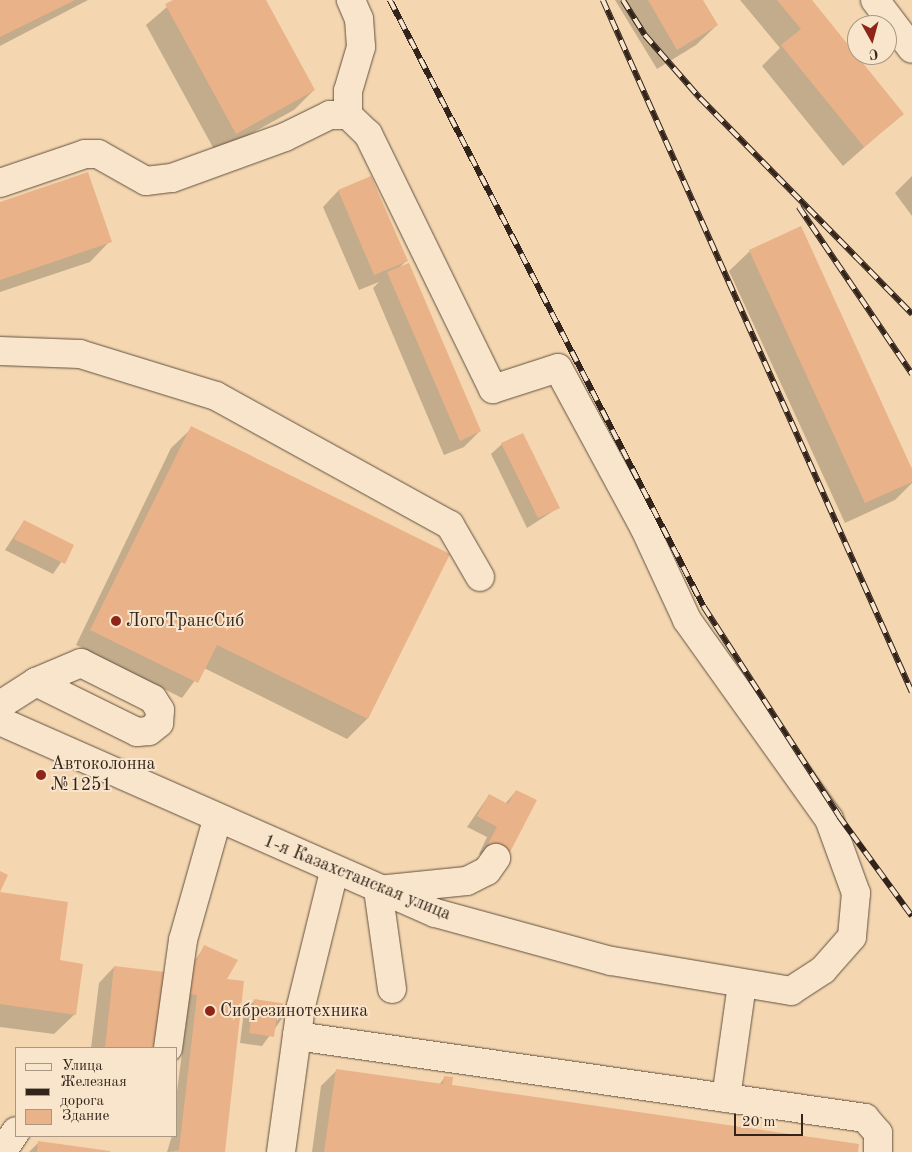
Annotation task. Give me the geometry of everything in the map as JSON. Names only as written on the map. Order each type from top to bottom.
[{"type":"street","points":[[0,182],[85,154],[98,154],[146,182],[172,178],[330,115],[348,116],[348,91],[361,47],[359,19],[351,0]]},
{"type":"street","points":[[875,0],[912,49]]},
{"type":"street","name":"1-я Казахстанская улица","points":[[0,721],[334,872],[435,913],[611,961],[791,991],[823,970],[852,937],[856,893],[829,820],[687,620],[645,529],[558,368],[493,389],[368,134],[348,116]]},
{"type":"street","points":[[0,351],[80,354],[216,396],[450,525],[480,577]]},
{"type":"street","points":[[0,705],[36,682]]},
{"type":"street","points":[[168,1047],[183,940],[217,820]]},
{"type":"street","points":[[392,989],[378,890],[467,881],[486,871],[496,858]]},
{"type":"street","points":[[280,1152],[297,1036],[334,872]]},
{"type":"street","points":[[726,1098],[742,984]]},
{"type":"street","points":[[297,1036],[866,1118],[878,1133],[878,1152]]},
{"type":"street","points":[[2,1152],[15,1132]]},
{"type":"building","points":[[0,0],[75,0],[0,37]]},
{"type":"building","points":[[173,0],[266,0],[315,90],[236,134],[165,4]]},
{"type":"building","points":[[648,0],[703,0],[718,25],[677,50]]},
{"type":"building","points":[[777,0],[812,0],[847,43],[847,65],[864,65],[904,114],[864,147],[781,45],[801,29]]},
{"type":"building","points":[[88,172],[112,242],[0,280],[0,202]]},
{"type":"building","points":[[371,176],[408,261],[374,275],[338,190]]},
{"type":"building","points":[[801,226],[912,469],[912,482],[865,503],[749,250]]},
{"type":"building","points":[[409,263],[481,431],[460,441],[387,272]]},
{"type":"building","points":[[191,426],[450,554],[368,719],[217,645],[198,683],[90,630]]},
{"type":"building","points":[[523,433],[560,508],[538,518],[501,443]]},
{"type":"building","points":[[24,520],[74,545],[65,564],[14,539]]},
{"type":"building","points":[[516,790],[537,800],[509,854],[488,844],[497,827],[477,816],[489,794],[508,804]]},
{"type":"building","points":[[0,871],[8,875],[0,892]]},
{"type":"building","points":[[0,892],[68,902],[60,960],[83,964],[76,1015],[0,1004]]},
{"type":"building","points":[[204,945],[238,960],[227,979],[244,981],[225,1152],[168,1152],[179,1150],[197,995],[186,994],[190,959],[197,960]]},
{"type":"building","points":[[114,966],[165,972],[156,1047],[105,1047]]},
{"type":"building","points":[[254,999],[287,1004],[286,1016],[277,1015],[274,1037],[249,1033]]},
{"type":"building","points":[[336,1069],[443,1084],[444,1076],[453,1077],[452,1085],[859,1144],[858,1152],[324,1152]]},
{"type":"building","points":[[38,1141],[110,1151],[110,1152],[37,1152]]},
{"type":"railway","points":[[390,0],[704,607],[839,816],[912,916]]},
{"type":"railway","points":[[603,0],[912,692]]},
{"type":"railway","points":[[623,0],[645,35],[700,98],[912,314]]},
{"type":"railway","points":[[799,207],[912,374]]},
{"type":"place","name":"ЛогоТрансСиб","points":[[116,621]]},
{"type":"place","name":"Автоколонна №1251","points":[[41,775]]},
{"type":"place","name":"Сибрезинотехника","points":[[210,1011]]}]
